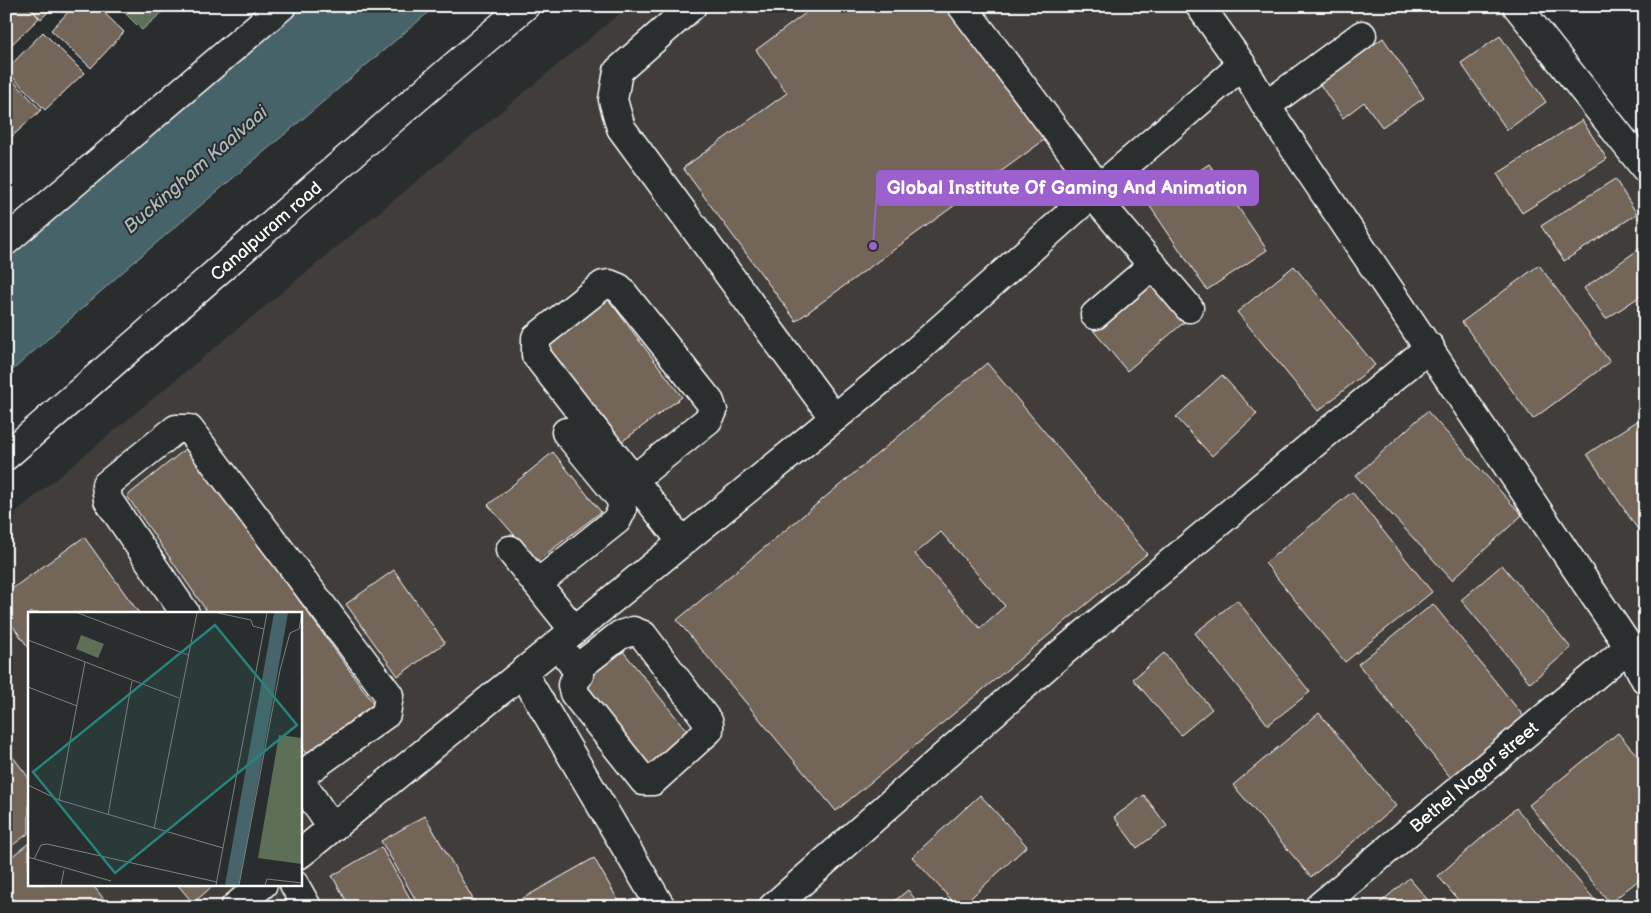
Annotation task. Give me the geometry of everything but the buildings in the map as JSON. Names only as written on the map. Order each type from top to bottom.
[{"type":"street","points":[[6,241],[282,6]]},
{"type":"street","name":"Canalpuram road","points":[[6,456],[187,300],[414,99],[525,6]]},
{"type":"street","points":[[692,6],[618,71],[613,100],[621,128],[834,418]]},
{"type":"street","points":[[962,6],[1095,191],[1189,308]]},
{"type":"street","points":[[1517,6],[1645,168]]},
{"type":"street","points":[[1211,10],[1266,106],[1430,347],[1629,647],[1645,679]]},
{"type":"street","points":[[1266,106],[1362,35]]},
{"type":"street","points":[[301,853],[908,358],[1095,191],[1242,65]]},
{"type":"street","points":[[1094,315],[1153,265]]},
{"type":"street","points":[[634,479],[708,420],[713,411],[710,402],[619,288],[609,284],[603,286],[536,338],[536,355],[682,542]]},
{"type":"street","points":[[773,907],[1058,656],[1430,347]]},
{"type":"street","points":[[184,612],[108,500],[106,485],[176,429],[189,429],[389,695],[386,714],[301,775]]},
{"type":"street","points":[[537,584],[617,520],[622,510],[621,499],[566,432]]},
{"type":"street","points":[[510,550],[537,584],[565,638],[572,660],[576,669],[579,675],[572,685],[574,693],[644,780],[653,781],[709,730],[709,723],[644,635],[633,630],[620,635],[576,669]]},
{"type":"street","name":"Bethel Nagar street","points":[[1319,907],[1629,647]]},
{"type":"street","points":[[523,673],[661,907]]},
{"type":"street","points":[[301,782],[332,828]]},
{"type":"street","points":[[235,907],[261,886]]},
{"type":"street","points":[[295,886],[307,907]]},
{"type":"shaded area","points":[[629,6],[1531,6],[1645,144],[1645,907],[6,907],[6,520]]},
{"type":"green space","points":[[118,6],[169,6],[142,30]]},
{"type":"water","name":"Buckingham Kaalvaai","points":[[295,6],[436,6],[134,262],[6,376],[6,255]]},
{"type":"place","name":"Global Institute Of Gaming And Animation","points":[[873,246]]}]
